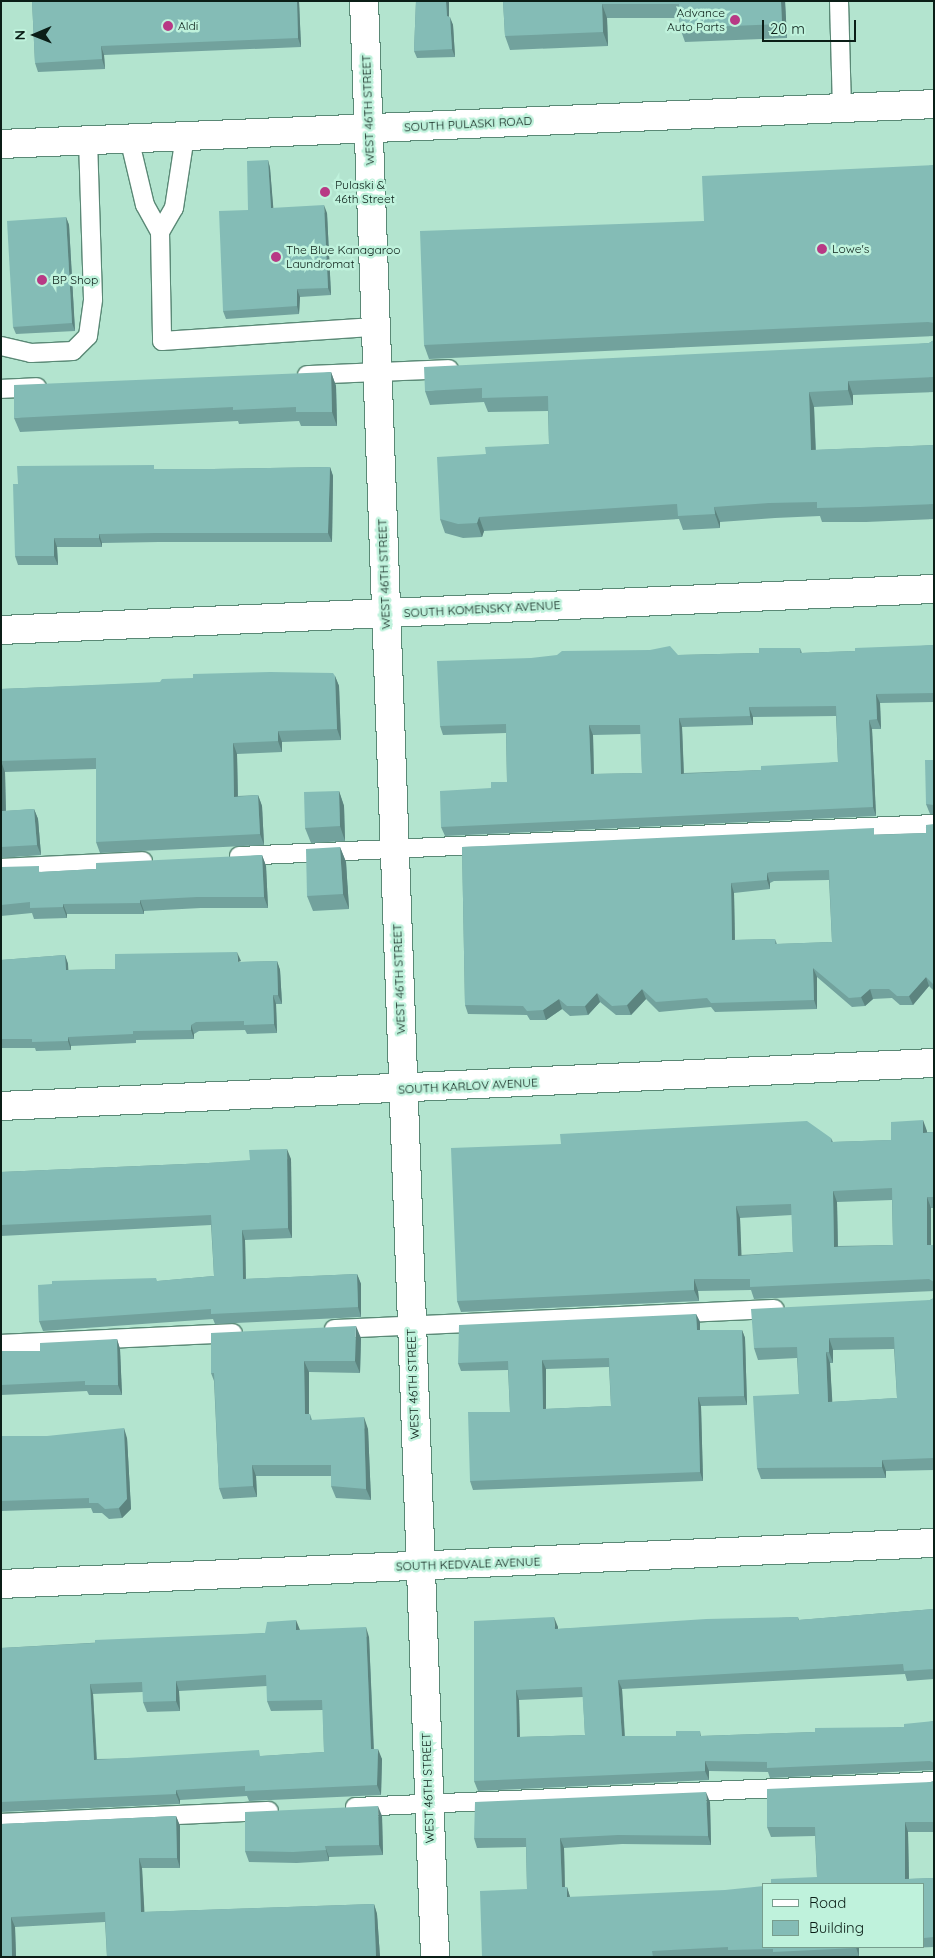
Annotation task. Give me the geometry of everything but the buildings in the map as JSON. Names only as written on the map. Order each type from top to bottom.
[{"type":"street","name":"WEST 46TH STREET","points":[[364,1],[435,1957]]},
{"type":"street","name":"SOUTH PULASKI ROAD","points":[[1,144],[934,104]]},
{"type":"street","name":"SOUTH KOMENSKY AVENUE","points":[[1,630],[934,589]]},
{"type":"street","name":"SOUTH KARLOV AVENUE","points":[[1,1106],[403,1089],[934,1063]]},
{"type":"street","name":"SOUTH KEDVALE AVENUE","points":[[1,1584],[934,1544]]},
{"type":"lane","points":[[839,1],[842,108]]},
{"type":"lane","points":[[160,232],[174,208],[185,136]]},
{"type":"lane","points":[[128,138],[145,205],[160,232],[162,341],[375,327]]},
{"type":"lane","points":[[1,346],[31,353],[73,351],[88,336],[93,299],[88,140]]},
{"type":"lane","points":[[288,376],[468,368]]},
{"type":"lane","points":[[1,389],[51,386]]},
{"type":"lane","points":[[217,858],[934,824]]},
{"type":"lane","points":[[1,868],[158,860]]},
{"type":"lane","points":[[321,1329],[796,1308]]},
{"type":"lane","points":[[1,1344],[251,1332]]},
{"type":"lane","points":[[338,1808],[934,1782]]},
{"type":"lane","points":[[1,1823],[288,1810]]},
{"type":"place","name":"Advance Auto Parts","points":[[735,20]]},
{"type":"place","name":"Aldi","points":[[168,26]]},
{"type":"place","name":"Pulaski & 46th Street","points":[[325,192]]},
{"type":"place","name":"Lowe's","points":[[822,249]]},
{"type":"place","name":"The Blue Kanagaroo Laundromat","points":[[276,257]]},
{"type":"place","name":"BP Shop","points":[[42,280]]}]
